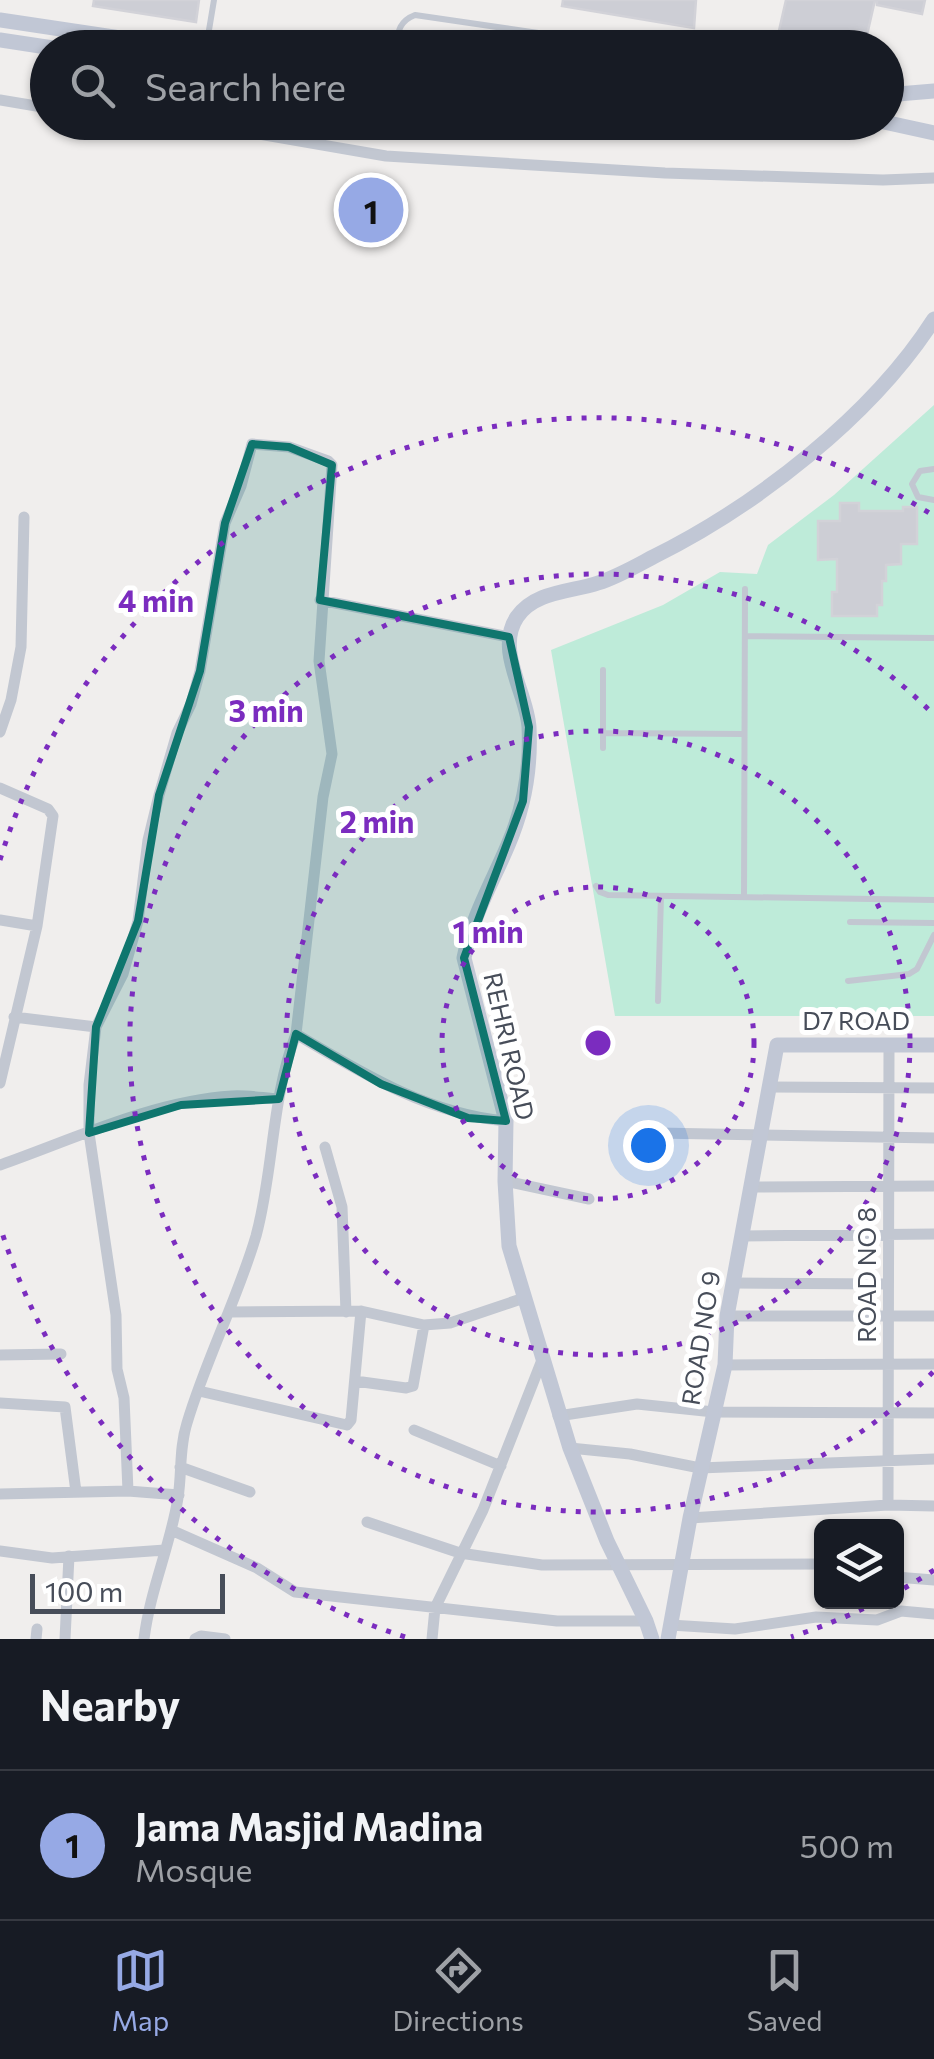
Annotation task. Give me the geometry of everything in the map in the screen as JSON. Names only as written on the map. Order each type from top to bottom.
[{"type":"street","points":[[0,20],[67,30]]},
{"type":"street","points":[[0,40],[30,45]]},
{"type":"street","points":[[904,94],[934,91]]},
{"type":"street","points":[[0,100],[30,105]]},
{"type":"street","points":[[904,126],[934,133]]},
{"type":"street","points":[[293,140],[386,156],[665,172],[883,180],[934,178]]},
{"type":"street","points":[[320,600],[509,636],[517,616],[542,597],[600,583],[657,556],[781,476],[851,416],[918,343],[934,319]]},
{"type":"street","points":[[128,1491],[116,1315],[89,1133],[89,1085],[96,1027],[123,974],[138,921],[148,840],[177,732],[191,704],[200,671],[225,523],[242,486],[253,444],[289,446],[332,465],[320,600],[319,661],[332,754],[322,798],[296,1034],[285,1062],[257,1233],[182,1440],[179,1495],[148,1602],[144,1639]]},
{"type":"street","points":[[0,732],[21,648],[24,516]]},
{"type":"street","name":"REHRI ROAD","points":[[509,636],[510,658],[529,726],[524,801],[469,931],[464,958],[506,1122],[504,1181],[509,1246],[558,1416],[652,1639]]},
{"type":"street","points":[[0,788],[48,809],[53,816],[37,926],[0,1083]]},
{"type":"street","points":[[0,920],[37,926]]},
{"type":"street","points":[[14,1017],[96,1027]]},
{"type":"street","points":[[296,1034],[381,1084],[468,1118],[506,1122]]},
{"type":"street","name":"D7 ROAD","points":[[778,1045],[934,1044]]},
{"type":"street","name":"ROAD NO 9","points":[[669,1632],[724,1365],[727,1316],[778,1045]]},
{"type":"street","name":"ROAD NO 8","points":[[888,1505],[889,1045]]},
{"type":"street","points":[[770,1087],[934,1088]]},
{"type":"street","points":[[0,1166],[181,1105],[221,1097],[278,1099]]},
{"type":"street","points":[[658,1133],[934,1138]]},
{"type":"street","points":[[325,1147],[343,1214],[346,1312]]},
{"type":"street","points":[[504,1181],[588,1199]]},
{"type":"street","points":[[751,1187],[934,1186]]},
{"type":"street","points":[[742,1236],[934,1234]]},
{"type":"street","points":[[733,1283],[888,1284]]},
{"type":"street","points":[[231,1312],[361,1311],[424,1325],[450,1322],[524,1298]]},
{"type":"street","points":[[199,1391],[347,1426],[351,1420],[361,1311]]},
{"type":"street","points":[[727,1316],[934,1316]]},
{"type":"street","points":[[355,1381],[413,1386],[424,1325]]},
{"type":"street","points":[[0,1355],[61,1354]]},
{"type":"street","points":[[432,1639],[435,1608],[483,1510],[542,1360]]},
{"type":"street","points":[[724,1365],[934,1364]]},
{"type":"street","points":[[0,1403],[65,1407],[76,1492]]},
{"type":"street","points":[[558,1416],[637,1404],[714,1412],[934,1412]]},
{"type":"street","points":[[414,1430],[501,1466]]},
{"type":"street","points":[[570,1448],[630,1454],[700,1468],[934,1459]]},
{"type":"street","points":[[180,1466],[250,1492]]},
{"type":"street","points":[[0,1494],[128,1491],[179,1495]]},
{"type":"street","points":[[690,1518],[888,1505],[934,1506]]},
{"type":"street","points":[[367,1522],[460,1552],[542,1564],[814,1564]]},
{"type":"street","points":[[171,1530],[258,1568],[295,1592],[557,1621],[646,1620]]},
{"type":"street","points":[[0,1552],[52,1558],[165,1550]]},
{"type":"street","points":[[65,1639],[70,1556]]},
{"type":"street","points":[[904,1578],[934,1580]]},
{"type":"street","points":[[669,1632],[735,1629],[816,1617],[877,1620],[902,1612],[934,1614]]},
{"type":"street","points":[[195,1639],[225,1639]]},
{"type":"lane","points":[[209,30],[214,0]]},
{"type":"lane","points":[[398,30],[415,15],[518,30]]},
{"type":"lane","points":[[934,469],[920,471],[912,484],[918,497],[934,500]]},
{"type":"lane","points":[[744,898],[745,590]]},
{"type":"lane","points":[[745,636],[934,638]]},
{"type":"lane","points":[[602,748],[603,670]]},
{"type":"lane","points":[[603,733],[744,734]]},
{"type":"lane","points":[[596,886],[608,896],[934,900]]},
{"type":"lane","points":[[658,1002],[661,896]]},
{"type":"lane","points":[[850,922],[934,923]]},
{"type":"lane","points":[[848,981],[917,970],[934,935]]},
{"type":"highlighted area","points":[[252,444],[289,447],[332,465],[320,600],[509,637],[529,727],[523,801],[464,958],[506,1121],[468,1118],[381,1084],[296,1034],[279,1099],[181,1105],[89,1133],[96,1027],[138,921],[159,795],[200,671],[225,523]]},
{"type":"green space","points":[[934,405],[934,1016],[615,1016],[551,650],[663,605],[720,572],[757,574],[768,545],[834,495]]},
{"type":"building","points":[[94,0],[199,0],[196,22],[93,6]]},
{"type":"building","points":[[563,0],[696,0],[694,28],[562,6]]},
{"type":"building","points":[[786,0],[875,0],[868,30],[779,30]]},
{"type":"building","points":[[877,0],[925,0],[922,14],[877,5]]},
{"type":"building","points":[[840,503],[859,503],[859,511],[903,511],[903,507],[917,507],[917,544],[901,544],[901,564],[886,565],[882,605],[877,605],[877,616],[832,616],[837,559],[818,560],[818,521],[840,521]]},
{"type":"place","name":"Jama Masjid Madina","points":[[371,210]]}]
